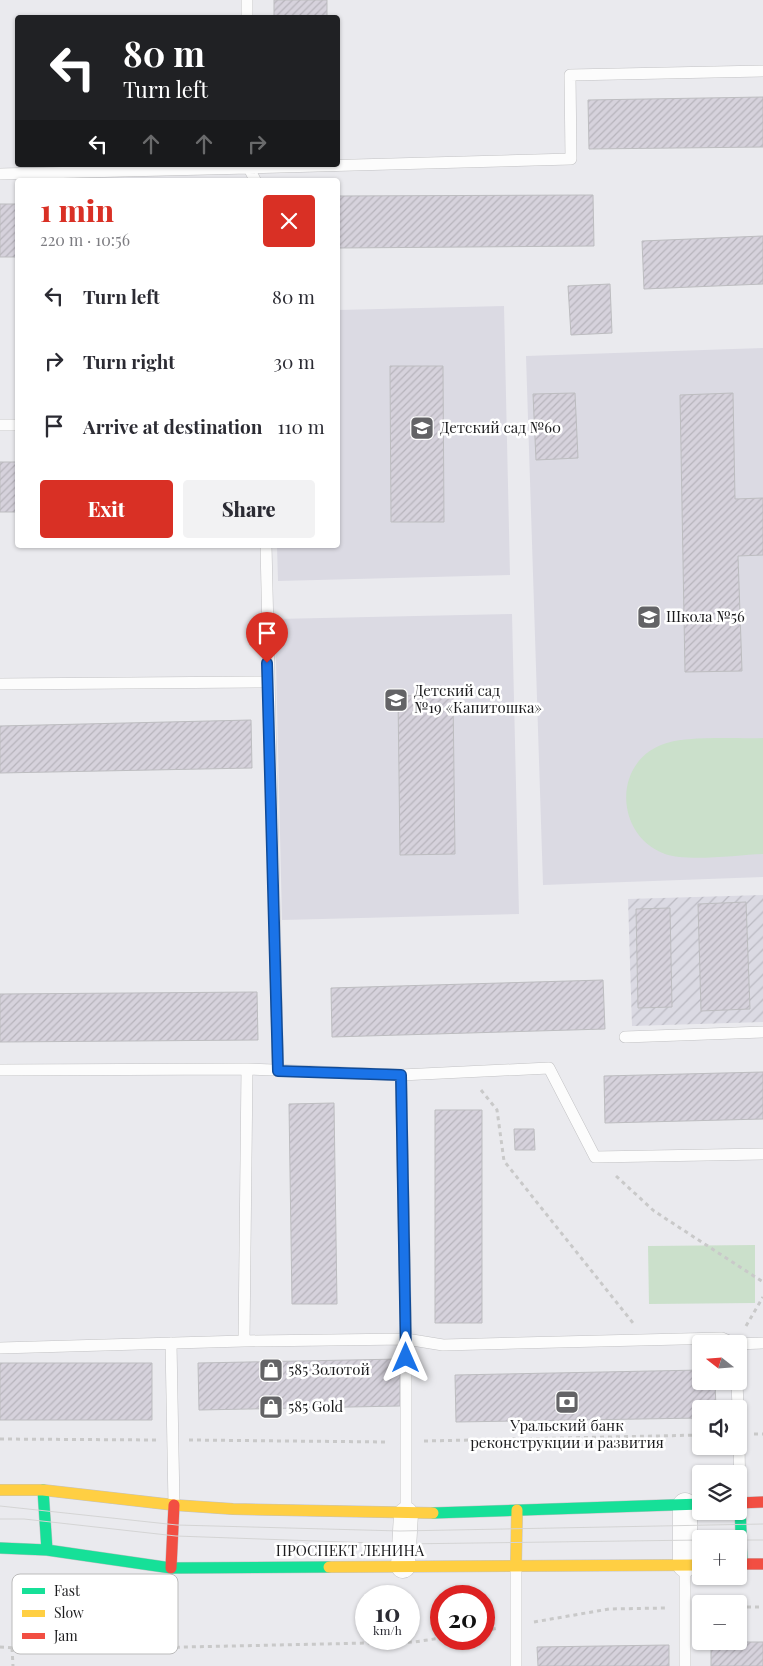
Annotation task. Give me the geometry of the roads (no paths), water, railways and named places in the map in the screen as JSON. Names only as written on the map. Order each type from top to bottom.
[{"type":"main road","points":[[0,1490],[43,1490],[174,1505],[406,1514],[692,1505]]},
{"type":"main road","points":[[43,1490],[47,1550]]},
{"type":"main road","points":[[747,1503],[763,1502]]},
{"type":"main road","points":[[171,1568],[174,1505]]},
{"type":"main road","points":[[516,1566],[517,1510]]},
{"type":"main road","name":"ПРОСПЕКТ ЛЕНИНА","points":[[0,1548],[47,1550],[171,1568],[692,1565]]},
{"type":"main road","points":[[747,1564],[763,1564]]},
{"type":"street","points":[[403,1566],[406,1514]]},
{"type":"lane","points":[[247,0],[247,15]]},
{"type":"lane","points":[[340,164],[571,158],[570,75],[763,71]]},
{"type":"lane","points":[[0,174],[218,167]]},
{"type":"lane","points":[[0,425],[15,424]]},
{"type":"lane","points":[[266,548],[267,682],[278,1071]]},
{"type":"lane","points":[[0,684],[267,682]]},
{"type":"lane","points":[[625,1037],[763,1032]]},
{"type":"lane","points":[[0,1070],[247,1069],[401,1075],[549,1068],[595,1157],[763,1154]]},
{"type":"lane","points":[[244,1340],[247,1069]]},
{"type":"lane","points":[[401,1075],[406,1339],[406,1514]]},
{"type":"lane","points":[[0,1348],[244,1340],[406,1339],[443,1345],[692,1339]]},
{"type":"lane","points":[[171,1343],[174,1505]]},
{"type":"lane","points":[[748,1344],[763,1343]]},
{"type":"lane","points":[[516,1566],[516,1666]]},
{"type":"lane","points":[[685,1666],[686,1608],[692,1571]]},
{"type":"tram line","points":[[0,1506],[177,1525],[400,1531],[763,1524]]},
{"type":"tram line","points":[[0,1519],[24,1519],[176,1536],[401,1544],[692,1540]]},
{"type":"tram line","points":[[747,1540],[763,1540]]},
{"type":"place","name":"Детский сад №60","points":[[422,428]]},
{"type":"place","name":"Школа №56","points":[[649,617]]},
{"type":"place","name":"Детский сад №19 «Капитошка»","points":[[396,700]]},
{"type":"place","name":"585 Золотой","points":[[271,1370]]},
{"type":"place","name":"Уральский банк реконструкции и развития","points":[[567,1402]]},
{"type":"place","name":"585 Gold","points":[[271,1407]]}]
